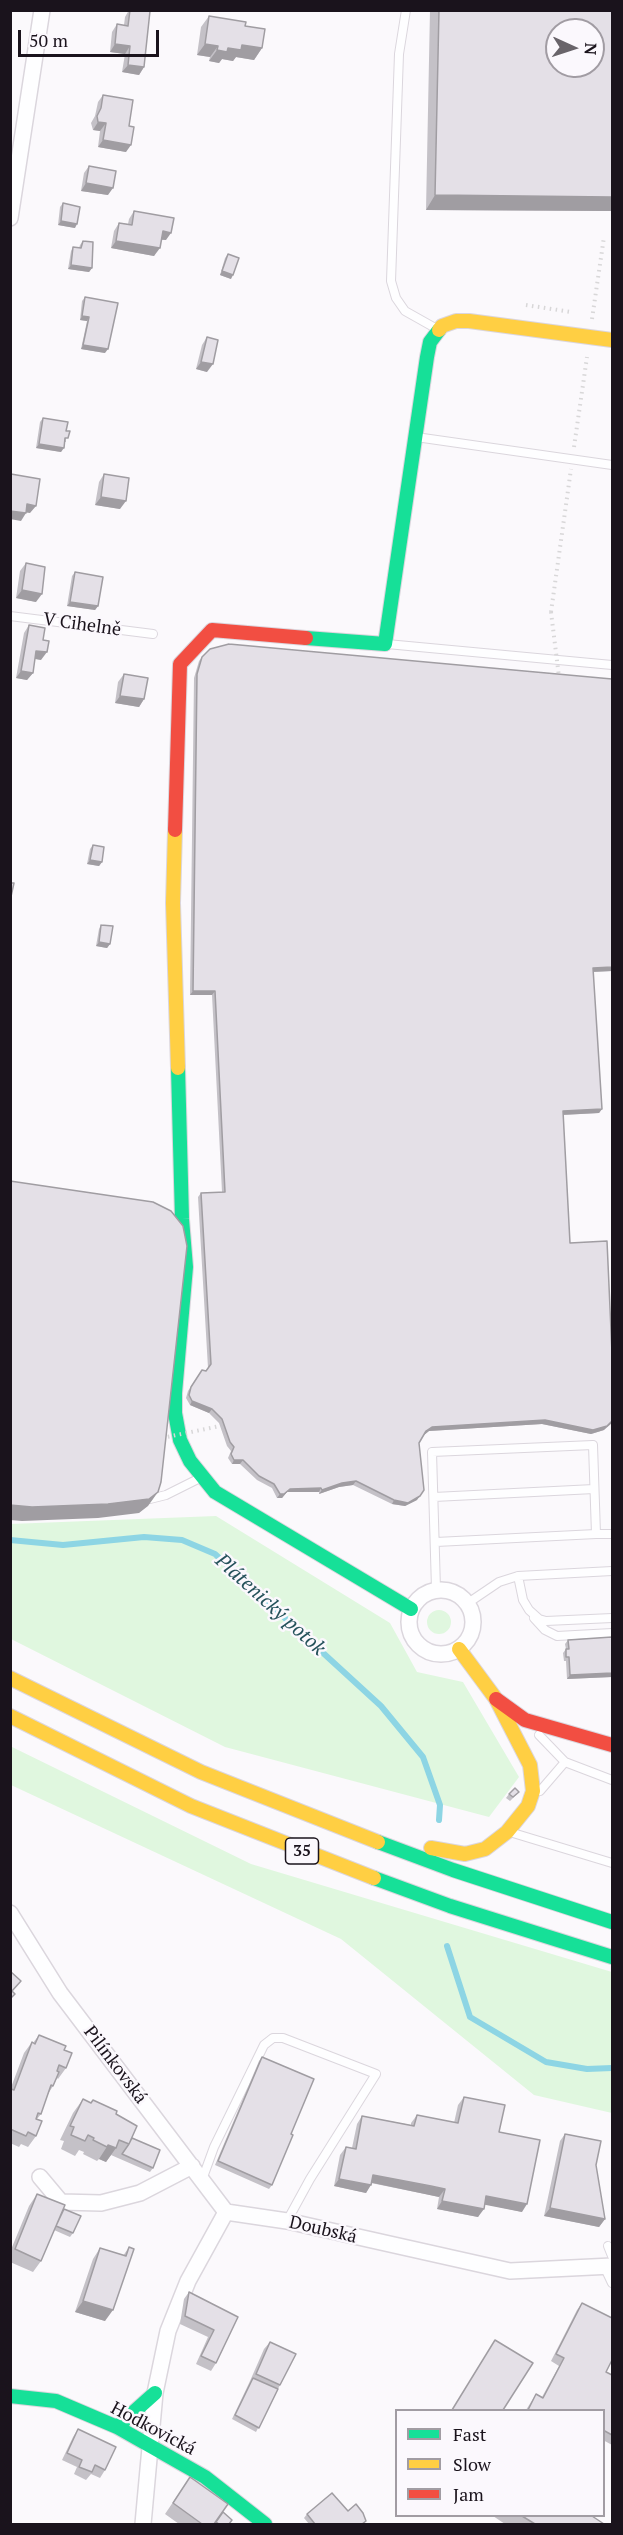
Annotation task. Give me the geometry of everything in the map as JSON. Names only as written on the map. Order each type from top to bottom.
[{"type":"main road","points":[[411,1609],[215,1492],[201,1478],[180,1440],[175,1413],[186,1267],[178,1222],[173,903],[180,664],[212,630],[385,644],[430,342],[438,330],[456,321],[469,321],[612,340]]},
{"type":"main road","points":[[338,1827],[454,1854],[465,1854],[485,1849],[507,1832],[528,1806],[533,1791],[533,1774],[496,1699],[459,1649]]},
{"type":"main road","name":"35","points":[[10,1678],[201,1772],[453,1870],[612,1922]]},
{"type":"main road","points":[[496,1699],[525,1720],[612,1745]]},
{"type":"main road","name":"35","points":[[10,1716],[191,1806],[321,1859],[450,1906],[612,1957]]},
{"type":"main road","points":[[117,2427],[155,2393]]},
{"type":"main road","name":"Hodkovická","points":[[10,2396],[56,2401],[117,2427],[205,2477],[265,2524]]},
{"type":"street","points":[[10,218],[42,10]]},
{"type":"street","points":[[436,1589],[454,1592],[468,1603],[472,1613],[472,1633],[459,1649],[450,1653],[439,1654],[420,1647],[409,1629],[408,1619],[417,1599],[436,1589]]},
{"type":"street","name":"Pilínkovská","points":[[10,1913],[60,1993],[226,2212]]},
{"type":"street","points":[[40,2177],[61,2202],[101,2204],[140,2193],[192,2166]]},
{"type":"street","points":[[143,2524],[155,2393],[168,2331],[188,2281],[226,2212]]},
{"type":"street","name":"Doubská","points":[[226,2212],[420,2246],[510,2271],[610,2263]]},
{"type":"lane","points":[[406,10],[399,54],[391,281],[396,298],[405,311],[438,330]]},
{"type":"lane","points":[[415,437],[612,465]]},
{"type":"lane","name":"V Cihelně","points":[[10,615],[153,634]]},
{"type":"lane","points":[[385,644],[612,665]]},
{"type":"lane","points":[[436,1589],[432,1452],[593,1445],[596,1534]]},
{"type":"lane","points":[[150,1499],[166,1495],[201,1478]]},
{"type":"lane","points":[[434,1497],[594,1489]]},
{"type":"lane","points":[[436,1542],[612,1534]]},
{"type":"lane","points":[[468,1603],[499,1582],[519,1576],[612,1571]]},
{"type":"lane","points":[[519,1576],[523,1600],[529,1610],[540,1625],[557,1636],[612,1633]]},
{"type":"lane","points":[[529,1610],[546,1621],[612,1618]]},
{"type":"lane","points":[[525,1720],[565,1762],[612,1780]]},
{"type":"lane","points":[[528,1806],[565,1762]]},
{"type":"lane","points":[[507,1832],[612,1863]]},
{"type":"lane","points":[[202,2180],[214,2147],[264,2044],[273,2038],[283,2038],[376,2074],[316,2169],[287,2222]]},
{"type":"lane","points":[[608,2246],[612,2283]]},
{"type":"path","points":[[559,678],[551,612],[604,237]]},
{"type":"path","points":[[158,1439],[220,1426]]},
{"type":"green space","points":[[216,1516],[390,1623],[417,1672],[463,1682],[519,1777],[489,1817],[225,1747],[11,1639],[10,1524]]},
{"type":"green space","points":[[439,1610],[448,1613],[451,1622],[448,1631],[439,1634],[430,1631],[427,1622],[430,1613]]},
{"type":"green space","points":[[10,1746],[251,1864],[612,1972],[612,2113],[534,2095],[341,1939],[11,1785]]},
{"type":"building","points":[[130,10],[150,11],[144,67],[128,65],[130,46],[115,44],[117,24],[128,26]]},
{"type":"building","points":[[439,10],[612,10],[612,197],[435,195]]},
{"type":"building","points":[[209,16],[246,22],[245,26],[265,29],[262,48],[242,45],[241,50],[228,48],[227,52],[217,50],[218,46],[205,44]]},
{"type":"building","points":[[103,95],[133,100],[129,126],[134,127],[131,145],[103,140],[106,123],[98,122],[97,116]]},
{"type":"building","points":[[89,166],[116,171],[113,188],[86,183]]},
{"type":"building","points":[[63,203],[80,207],[77,224],[61,221]]},
{"type":"building","points":[[134,211],[174,218],[171,233],[163,231],[160,248],[116,241],[119,223],[132,225]]},
{"type":"building","points":[[83,241],[93,242],[92,268],[71,265],[73,247],[81,248]]},
{"type":"building","points":[[228,254],[239,258],[233,275],[222,271]]},
{"type":"building","points":[[85,297],[118,303],[108,349],[83,345],[89,317],[82,316]]},
{"type":"building","points":[[207,337],[218,340],[213,364],[201,362]]},
{"type":"building","points":[[43,418],[68,422],[66,431],[70,431],[68,438],[65,438],[64,448],[39,444]]},
{"type":"building","points":[[11,474],[40,479],[36,506],[27,504],[26,513],[10,511]]},
{"type":"building","points":[[104,474],[129,478],[126,501],[101,497]]},
{"type":"building","points":[[26,563],[45,567],[42,594],[22,590]]},
{"type":"building","points":[[75,572],[103,577],[98,606],[70,602]]},
{"type":"building","points":[[29,625],[45,628],[43,640],[49,641],[47,652],[36,651],[33,673],[21,671]]},
{"type":"building","points":[[229,644],[612,679],[612,967],[593,968],[602,1109],[563,1111],[570,1243],[607,1241],[612,1353],[612,1421],[607,1426],[593,1430],[545,1420],[432,1427],[426,1431],[419,1443],[424,1490],[420,1496],[408,1503],[394,1500],[356,1481],[322,1490],[321,1488],[290,1489],[280,1494],[274,1484],[259,1476],[243,1460],[234,1460],[231,1454],[234,1447],[222,1419],[212,1409],[192,1401],[189,1395],[191,1387],[202,1370],[206,1371],[211,1364],[201,1193],[225,1192],[215,991],[193,991],[197,674],[202,657],[210,649]]},
{"type":"building","points":[[124,674],[148,678],[144,699],[120,696]]},
{"type":"building","points":[[93,845],[104,847],[102,862],[90,860]]},
{"type":"building","points":[[10,883],[14,883],[10,901]]},
{"type":"building","points":[[101,925],[113,926],[110,944],[99,942]]},
{"type":"building","points":[[10,1181],[153,1202],[171,1211],[183,1226],[187,1246],[161,1482],[158,1492],[149,1499],[108,1504],[32,1507],[10,1505]]},
{"type":"building","points":[[612,1637],[612,1673],[570,1675],[569,1657],[566,1657],[566,1649],[569,1649],[568,1640]]},
{"type":"building","points":[[515,1788],[519,1792],[513,1797],[509,1794]]},
{"type":"building","points":[[10,1971],[21,1981],[12,1991],[15,1994],[11,1998]]},
{"type":"building","points":[[39,2035],[66,2046],[64,2050],[72,2053],[66,2068],[59,2065],[57,2071],[59,2072],[53,2086],[51,2085],[41,2114],[38,2113],[36,2119],[42,2121],[36,2136],[28,2132],[26,2136],[10,2129],[10,2091],[14,2090],[32,2042],[35,2044]]},
{"type":"building","points":[[262,2057],[314,2079],[272,2185],[218,2161]]},
{"type":"building","points":[[464,2097],[505,2105],[499,2132],[540,2140],[527,2204],[486,2196],[484,2209],[442,2201],[445,2189],[431,2186],[373,2175],[371,2185],[339,2179],[346,2147],[356,2149],[362,2116],[414,2126],[417,2115],[458,2123]]},
{"type":"building","points":[[83,2099],[91,2103],[93,2100],[117,2111],[116,2114],[137,2126],[129,2144],[119,2140],[116,2148],[108,2145],[107,2147],[88,2135],[85,2141],[71,2135],[74,2127],[70,2126]]},
{"type":"building","points":[[565,2134],[601,2141],[596,2165],[605,2219],[550,2208]]},
{"type":"building","points":[[132,2138],[160,2150],[153,2168],[122,2154]]},
{"type":"building","points":[[37,2194],[65,2205],[41,2261],[15,2249]]},
{"type":"building","points":[[64,2209],[81,2216],[73,2233],[56,2226]]},
{"type":"building","points":[[129,2247],[134,2249],[113,2310],[83,2301],[100,2248],[126,2256]]},
{"type":"building","points":[[189,2292],[238,2317],[216,2363],[201,2356],[214,2330],[185,2316]]},
{"type":"building","points":[[582,2303],[612,2318],[612,2360],[606,2372],[612,2375],[612,2435],[605,2431],[605,2409],[528,2409],[536,2394],[543,2398],[564,2358],[556,2354]]},
{"type":"building","points":[[495,2340],[533,2363],[504,2409],[453,2409]]},
{"type":"building","points":[[270,2342],[296,2354],[280,2385],[256,2374]]},
{"type":"building","points":[[253,2378],[278,2389],[259,2428],[235,2415]]},
{"type":"building","points":[[78,2429],[116,2447],[105,2470],[95,2465],[92,2472],[79,2467],[82,2460],[67,2453]]},
{"type":"building","points":[[190,2477],[228,2504],[214,2524],[202,2524],[173,2503]]},
{"type":"building","points":[[332,2493],[348,2511],[356,2504],[366,2521],[362,2524],[315,2524],[307,2514]]},
{"type":"building","points":[[223,2512],[232,2520],[229,2524],[216,2522]]},
{"type":"building","points":[[524,2517],[594,2517],[604,2524],[535,2524]]},
{"type":"waterway","name":"Plátenický potok","points":[[10,1540],[63,1545],[144,1537],[182,1540],[215,1554],[381,1706],[423,1757],[440,1805],[439,1820]]},
{"type":"waterway","name":"Plátenický potok","points":[[447,1946],[470,2017],[546,2062],[587,2069],[612,2068]]},
{"type":"traffic: fast","points":[[306,638],[385,644],[427,357],[430,342],[439,330]]},
{"type":"traffic: fast","points":[[178,1068],[182,1219],[186,1267],[175,1393],[175,1413],[180,1440],[190,1461],[215,1492],[411,1609]]},
{"type":"traffic: fast","points":[[378,1842],[453,1870],[612,1922]]},
{"type":"traffic: fast","points":[[374,1878],[450,1906],[612,1957]]},
{"type":"traffic: fast","points":[[117,2427],[155,2393]]},
{"type":"traffic: fast","points":[[10,2396],[56,2401],[117,2427],[205,2477],[265,2524]]},
{"type":"traffic: slow","points":[[439,330],[442,326],[456,321],[469,321],[612,340]]},
{"type":"traffic: slow","points":[[175,830],[173,903],[178,1068]]},
{"type":"traffic: slow","points":[[431,1848],[465,1854],[485,1849],[507,1832],[528,1806],[533,1791],[530,1765],[496,1699],[459,1649]]},
{"type":"traffic: slow","points":[[10,1678],[201,1772],[378,1842]]},
{"type":"traffic: slow","points":[[10,1716],[191,1806],[374,1878]]},
{"type":"traffic: jam","points":[[175,830],[180,664],[212,630],[306,638]]},
{"type":"traffic: jam","points":[[496,1699],[525,1720],[612,1745]]}]
